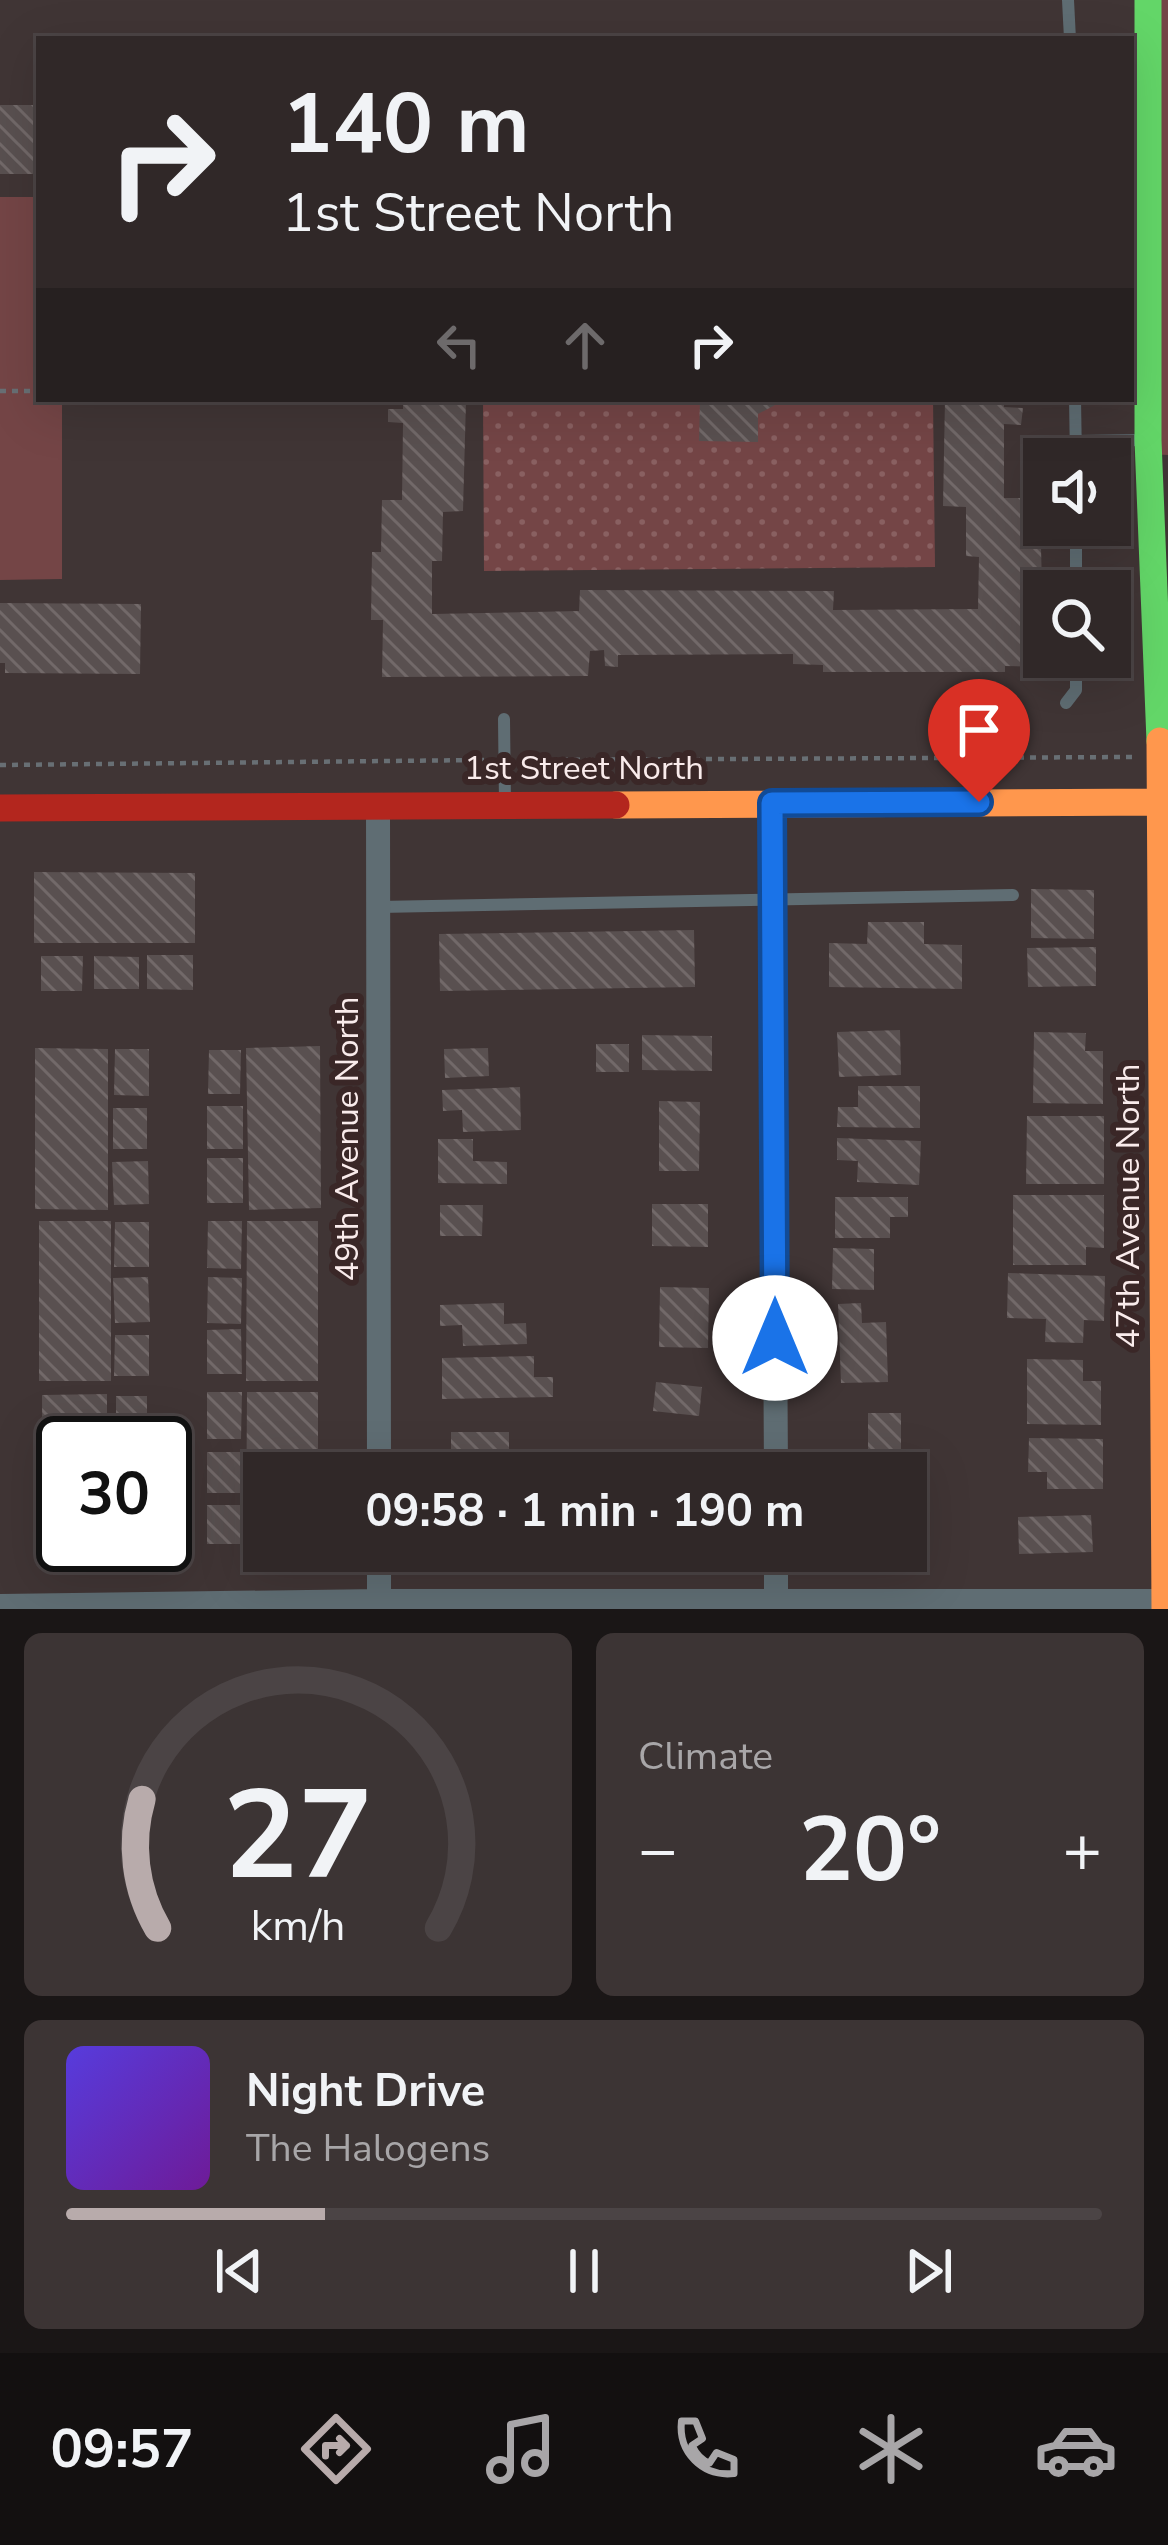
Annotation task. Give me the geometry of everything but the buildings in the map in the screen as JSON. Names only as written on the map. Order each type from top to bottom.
[{"type":"street","name":"47th Avenue North","points":[[1148,0],[1139,47],[1148,440],[1160,756],[1166,802],[1166,1604]]},
{"type":"street","name":"1st Street North","points":[[0,808],[1166,802]]},
{"type":"street","points":[[772,803],[776,1452]]},
{"type":"street","name":"49th Avenue North","points":[[378,806],[380,1452]]},
{"type":"street","points":[[379,1605],[380,1572]]},
{"type":"street","points":[[776,1572],[776,1604]]},
{"type":"street","points":[[0,1606],[1166,1604]]},
{"type":"lane","points":[[1068,0],[1070,36]]},
{"type":"lane","points":[[1075,402],[1076,438]]},
{"type":"lane","points":[[1131,440],[1148,440]]},
{"type":"lane","points":[[1066,703],[1076,690],[1076,678]]},
{"type":"lane","points":[[504,719],[505,805]]},
{"type":"lane","points":[[379,908],[1013,895]]},
{"type":"path","points":[[0,391],[36,392]]},
{"type":"path","points":[[0,765],[1160,756]]},
{"type":"shaded area","points":[[1148,0],[1168,0],[1168,455],[1148,454]]},
{"type":"shaded area","points":[[0,197],[36,197],[36,402],[62,402],[62,579],[0,580]]},
{"type":"shaded area","points":[[483,402],[933,402],[935,567],[484,571]]},
{"type":"traffic: fast","points":[[1148,0],[1148,440],[1160,741]]},
{"type":"traffic: slow","points":[[1160,741],[1165,1609]]},
{"type":"traffic: slow","points":[[616,805],[1168,802]]},
{"type":"traffic: jam","points":[[0,808],[616,805]]},
{"type":"route","points":[[775,1338],[772,803],[979,802]]}]
